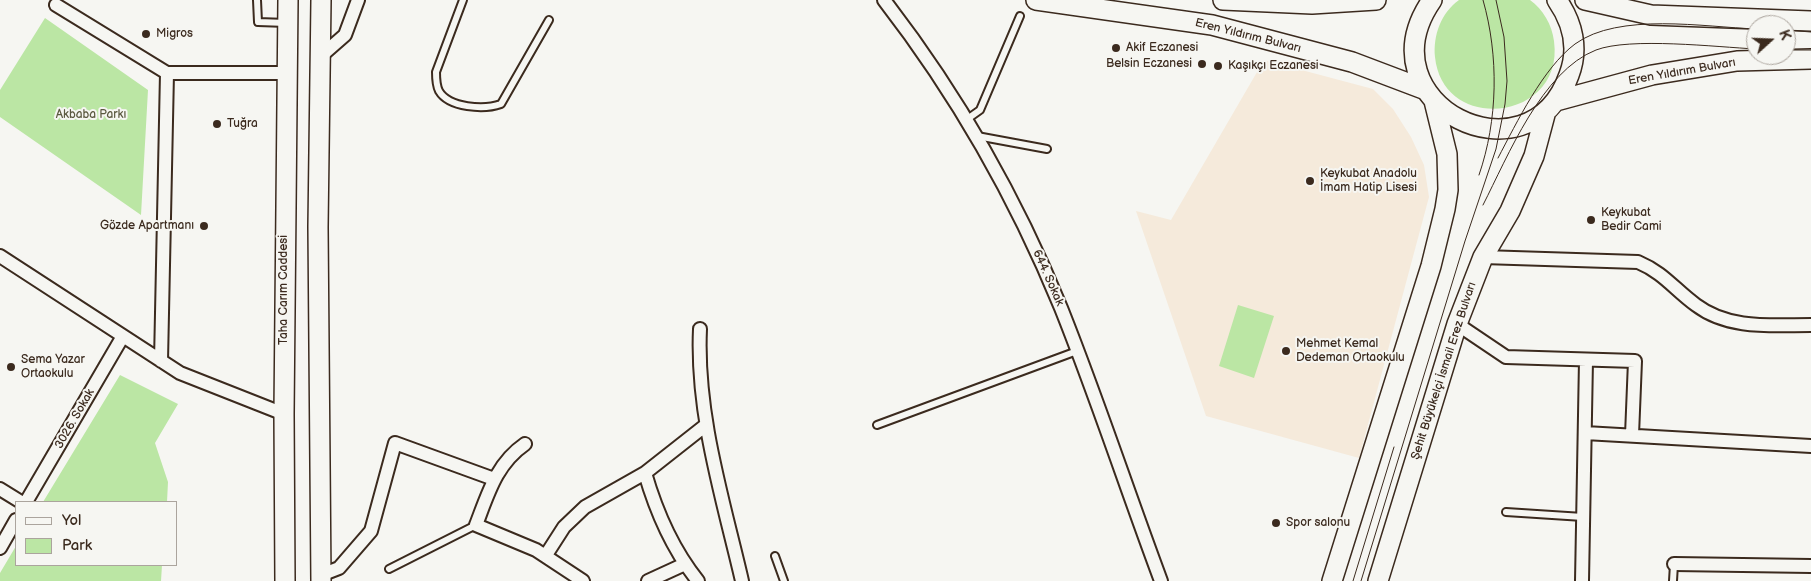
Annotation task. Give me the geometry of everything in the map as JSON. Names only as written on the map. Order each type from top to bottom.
[{"type":"main road","name":"Taha Carım Caddesi","points":[[285,581],[284,414],[288,0]]},
{"type":"main road","points":[[321,0],[318,227],[321,578]]},
{"type":"main road","name":"Eren Yıldırım Bulvarı","points":[[1036,0],[1212,25],[1352,62],[1430,95],[1455,119],[1481,128],[1514,127],[1551,106],[1652,75],[1737,61],[1811,59]]},
{"type":"main road","points":[[1223,0],[1312,4],[1372,0]]},
{"type":"main road","points":[[1332,581],[1426,282],[1446,209],[1447,154],[1430,95],[1418,70],[1415,49],[1420,22],[1432,0]]},
{"type":"main road","name":"Şehit Büyükelçi İsmail Erez Bulvarı","points":[[1379,581],[1457,324],[1483,257],[1510,211],[1534,156],[1551,106],[1564,89],[1574,63],[1574,45],[1570,22],[1557,0]]},
{"type":"main road","points":[[1585,0],[1651,16],[1811,20]]},
{"type":"street","points":[[320,56],[345,35],[358,0]]},
{"type":"street","name":"644. Sokak","points":[[884,0],[923,54],[976,135],[1021,220],[1078,351],[1161,581]]},
{"type":"street","points":[[56,5],[167,73],[286,73]]},
{"type":"street","points":[[161,361],[167,73]]},
{"type":"street","points":[[0,256],[180,373],[284,414]]},
{"type":"street","points":[[1483,257],[1638,262],[1661,273],[1688,299],[1716,317],[1750,325],[1811,325]]},
{"type":"street","points":[[1457,324],[1506,357],[1635,361],[1632,435]]},
{"type":"street","points":[[700,329],[699,358],[706,425],[742,581]]},
{"type":"street","name":"3026. Sokak","points":[[27,501],[123,336]]},
{"type":"street","points":[[1582,581],[1586,360]]},
{"type":"street","points":[[546,555],[564,527],[585,507],[645,473],[706,425]]},
{"type":"street","points":[[1585,433],[1811,446]]},
{"type":"street","points":[[321,578],[339,568],[371,531],[395,443],[494,479]]},
{"type":"street","points":[[525,444],[509,457],[494,479],[476,525],[546,555],[584,581]]},
{"type":"street","points":[[645,473],[660,514],[685,564],[698,581]]},
{"type":"street","points":[[0,488],[20,501]]},
{"type":"street","points":[[0,548],[15,522]]},
{"type":"street","points":[[648,581],[685,564]]},
{"type":"street","points":[[1674,564],[1811,566]]},
{"type":"lane","points":[[256,0],[258,22],[288,23]]},
{"type":"lane","points":[[464,0],[436,72],[436,82],[438,90],[444,96],[469,106],[494,106],[501,104],[549,20]]},
{"type":"lane","points":[[966,120],[980,110],[1020,16]]},
{"type":"lane","points":[[976,135],[1046,149]]},
{"type":"lane","points":[[877,425],[1078,351]]},
{"type":"lane","points":[[1506,512],[1584,517]]},
{"type":"lane","points":[[389,569],[476,525]]},
{"type":"lane","points":[[775,556],[784,581]]},
{"type":"lane","points":[[1673,581],[1674,564]]},
{"type":"shaded area","points":[[1264,60],[1373,89],[1393,109],[1411,137],[1424,165],[1429,197],[1359,458],[1206,416],[1136,211],[1171,220]]},
{"type":"green space","points":[[1459,0],[1530,0],[1543,13],[1549,23],[1554,41],[1552,68],[1541,88],[1523,102],[1502,108],[1479,107],[1459,99],[1443,82],[1435,57],[1435,41],[1447,11]]},
{"type":"green space","name":"Akbaba Parkı","points":[[45,18],[148,90],[141,215],[0,117],[0,90]]},
{"type":"green space","points":[[1238,305],[1274,316],[1254,378],[1219,366]]},
{"type":"green space","points":[[120,375],[178,404],[155,443],[168,482],[167,501],[44,501]]},
{"type":"green space","points":[[15,548],[15,566],[162,566],[161,581],[0,581],[0,573]]},
{"type":"tram line","points":[[1479,175],[1490,132],[1494,88],[1492,43],[1483,0]]},
{"type":"tram line","points":[[1361,581],[1465,241],[1496,149],[1505,104],[1507,81],[1504,37],[1496,0]]},
{"type":"tram line","points":[[1498,158],[1532,96],[1552,67],[1575,44],[1593,34],[1615,28],[1662,24],[1746,28]]},
{"type":"tram line","points":[[1796,31],[1811,32]]},
{"type":"tram line","points":[[1483,205],[1516,140],[1543,95],[1559,76],[1577,61],[1596,50],[1630,44],[1651,43],[1746,48]]},
{"type":"tram line","points":[[1796,50],[1811,50]]},
{"type":"tram line","points":[[1353,581],[1394,447]]},
{"type":"place","name":"Migros","points":[[146,34]]},
{"type":"place","name":"Akif Eczanesi","points":[[1116,48]]},
{"type":"place","name":"Belsin Eczanesi","points":[[1202,64]]},
{"type":"place","name":"Kaşıkçı Eczanesi","points":[[1218,66]]},
{"type":"place","name":"Tuğra","points":[[217,124]]},
{"type":"place","name":"Keykubat Anadolu İmam Hatip Lisesi","points":[[1310,181]]},
{"type":"place","name":"Keykubat Bedir Cami","points":[[1591,220]]},
{"type":"place","name":"Gözde Apartmanı","points":[[204,226]]},
{"type":"place","name":"Mehmet Kemal Dedeman Ortaokulu","points":[[1286,351]]},
{"type":"place","name":"Sema Yazar Ortaokulu","points":[[11,367]]},
{"type":"place","name":"Spor salonu","points":[[1276,523]]}]
